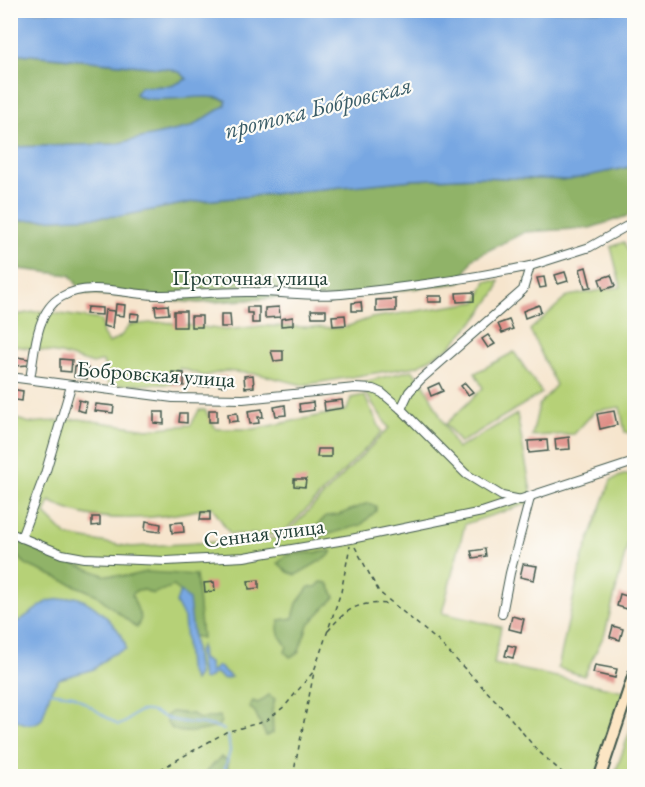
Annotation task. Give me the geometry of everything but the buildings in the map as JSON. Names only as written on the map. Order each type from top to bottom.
[{"type":"street","points":[[401,408],[409,392],[427,374],[523,290],[530,266],[590,248],[634,222]]},
{"type":"street","name":"Проточная улица","points":[[30,380],[42,318],[58,298],[72,291],[88,289],[200,296],[252,291],[338,294],[471,278],[530,266]]},
{"type":"street","name":"Бобровская улица","points":[[10,377],[173,398],[243,399],[355,388],[373,389],[401,408],[466,474],[502,496],[526,499]]},
{"type":"street","points":[[21,538],[45,474],[71,386]]},
{"type":"street","name":"Сенная улица","points":[[10,533],[62,554],[167,561],[244,557],[351,539],[483,512],[634,462]]},
{"type":"street","points":[[502,614],[526,499]]},
{"type":"street","points":[[600,777],[634,674]]},
{"type":"path","points":[[351,539],[379,592],[438,641],[498,703],[537,750],[566,777]]},
{"type":"path","points":[[293,777],[314,671],[341,592],[351,539]]},
{"type":"path","points":[[326,634],[342,614],[355,605],[393,604]]},
{"type":"path","points":[[154,777],[161,769],[226,732],[266,721],[285,706],[314,671]]},
{"type":"green space","points":[[10,53],[170,69],[181,73],[187,79],[171,86],[140,87],[138,97],[208,97],[226,101],[226,105],[191,127],[115,144],[11,147]]},
{"type":"green space","points":[[634,166],[634,214],[590,228],[525,232],[473,258],[460,283],[338,298],[278,298],[199,303],[83,293],[70,275],[11,268],[10,221],[121,216],[193,202],[412,180],[477,177],[569,180]]},
{"type":"green space","points":[[624,242],[634,262],[634,434],[625,432],[620,407],[595,411],[574,434],[532,436],[539,405],[556,385],[530,330],[568,296],[621,287],[611,247]]},
{"type":"green space","points":[[486,281],[499,281],[497,290],[478,317],[450,347],[417,366],[303,385],[258,374],[225,371],[204,376],[180,368],[172,384],[109,385],[103,361],[93,364],[61,354],[11,345],[10,316],[40,311],[101,320],[103,335],[109,343],[120,337],[130,325],[163,322],[226,330],[262,326],[343,328],[371,318],[477,302]]},
{"type":"green space","points":[[514,352],[542,393],[460,443],[446,424],[483,388],[475,373]]},
{"type":"green space","points":[[412,370],[425,386],[457,449],[517,414],[533,502],[465,524],[442,613],[501,627],[494,664],[629,692],[600,776],[11,776],[10,417],[30,423],[79,419],[147,429],[191,425],[199,410],[205,410],[216,429],[254,429],[347,410],[351,398],[364,395],[382,432],[281,535],[230,534],[212,507],[152,517],[108,518],[87,515],[50,501],[45,514],[67,536],[131,547],[282,538],[389,428],[359,383]]},
{"type":"green space","points":[[623,475],[634,475],[634,519],[605,633],[584,676],[558,668],[582,559],[611,480]]},
{"type":"green space","points":[[368,503],[376,506],[376,511],[361,525],[315,538],[313,530],[326,516],[338,515]]},
{"type":"green space","points":[[23,542],[51,558],[67,561],[104,575],[130,576],[146,572],[196,575],[202,638],[193,636],[188,600],[174,586],[152,594],[145,590],[137,590],[132,595],[141,618],[137,628],[95,594],[27,565],[15,554],[16,544]]},
{"type":"green space","points":[[332,551],[329,556],[296,575],[288,572],[278,563],[287,555]]},
{"type":"green space","points":[[321,582],[328,583],[335,597],[308,625],[298,653],[290,657],[285,652],[287,646],[278,631],[280,620],[293,618],[297,603],[309,587],[316,587]]},
{"type":"green space","points":[[269,695],[275,699],[272,710],[273,733],[266,736],[255,712],[249,707],[253,701],[258,703]]},
{"type":"green space","points":[[172,712],[193,714],[199,719],[220,716],[221,721],[218,727],[211,729],[195,732],[178,731],[168,724],[166,716]]},
{"type":"green space","points":[[634,720],[634,776],[614,776]]},
{"type":"green space","points":[[221,757],[228,761],[228,776],[202,776]]},
{"type":"water","name":"протока Бобровская","points":[[282,10],[634,11],[634,166],[569,180],[477,177],[412,180],[193,202],[121,216],[11,221],[11,147],[115,144],[191,127],[226,105],[226,100],[217,98],[152,99],[142,98],[135,94],[140,87],[171,86],[187,79],[181,73],[170,69],[11,53],[11,11],[83,11],[130,16]]},
{"type":"water","points":[[180,591],[189,600],[198,675],[194,681],[188,668],[184,618],[176,603]]},
{"type":"water","points":[[75,597],[90,604],[114,625],[126,649],[111,655],[94,669],[59,679],[51,690],[42,719],[30,724],[23,723],[11,716],[11,621],[19,621],[48,601]]},
{"type":"water","points":[[201,646],[202,659],[209,663],[210,672],[218,666],[231,677],[224,679],[215,673],[206,680],[202,679],[198,651]]},
{"type":"waterway","points":[[48,692],[73,695],[118,725],[125,723],[138,712],[145,711],[176,721],[210,725],[224,730]]},
{"type":"waterway","points":[[223,776],[230,751],[228,735]]}]
